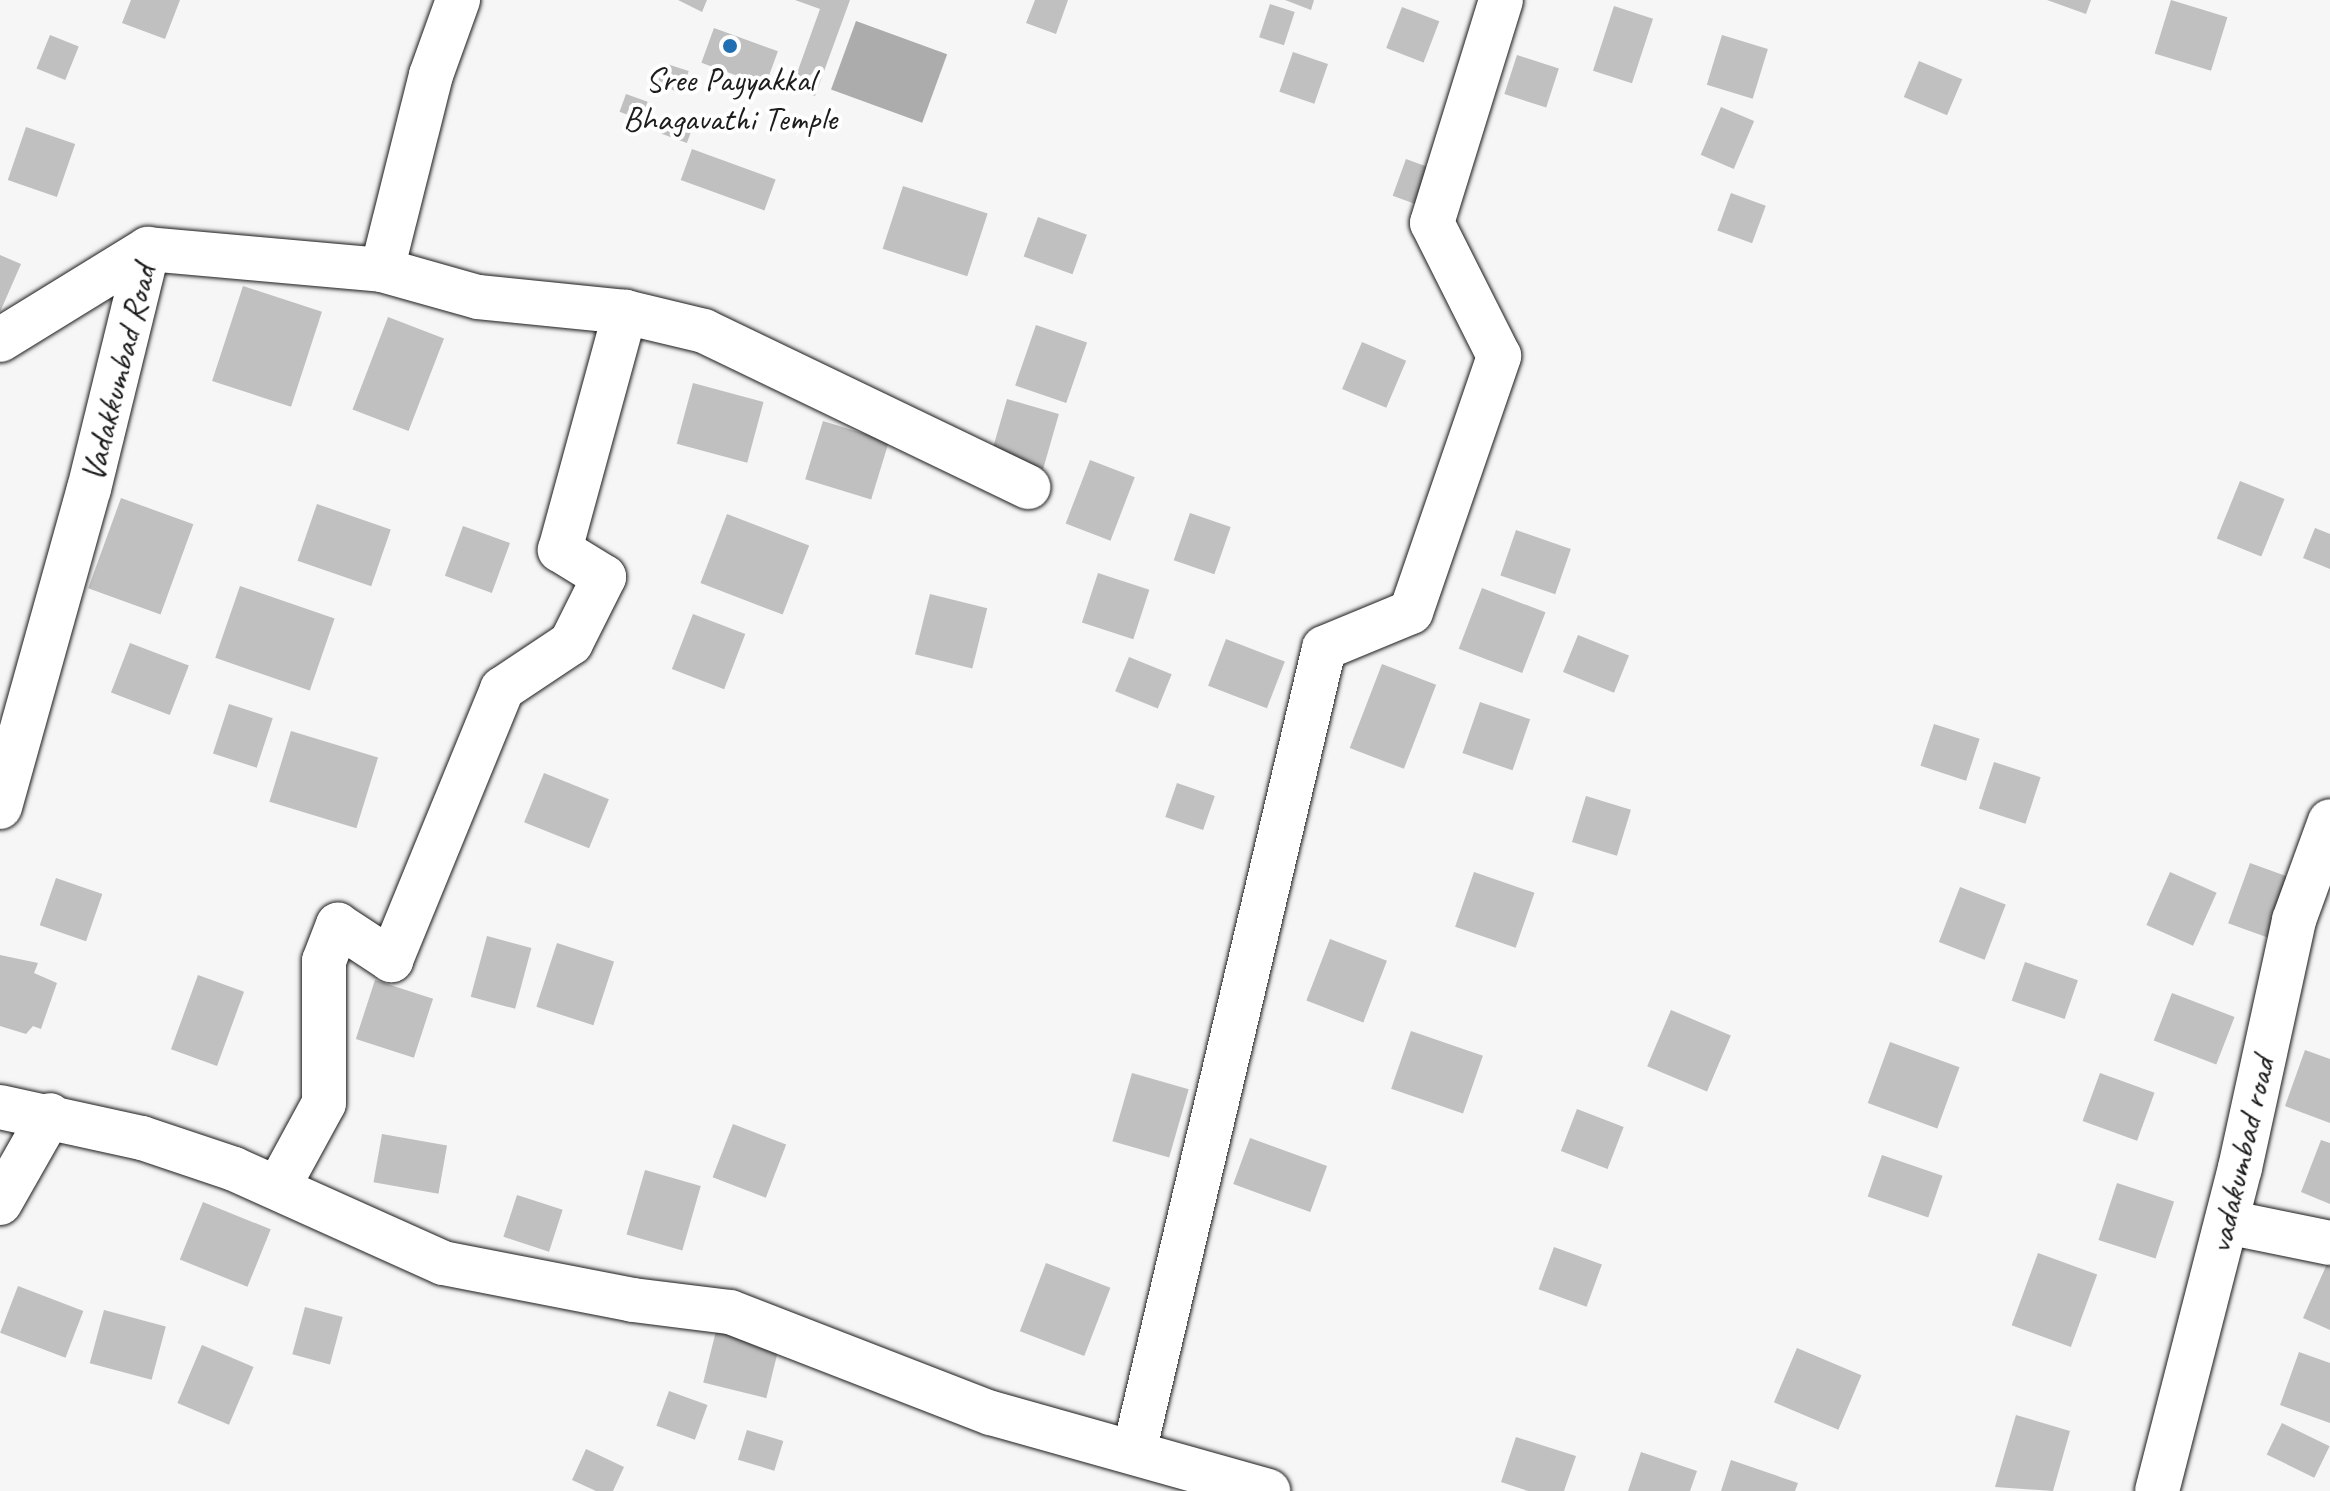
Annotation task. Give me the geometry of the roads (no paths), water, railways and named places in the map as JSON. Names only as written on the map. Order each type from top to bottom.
[{"type":"street","points":[[382,270],[431,75],[458,0]]},
{"type":"street","points":[[1134,1452],[1324,648],[1411,612],[1499,356],[1432,223],[1501,0]]},
{"type":"street","points":[[0,340],[148,249]]},
{"type":"street","name":"Vadakkumbad Road","points":[[0,807],[89,489],[148,249],[382,270],[478,297],[625,312],[704,331],[1028,487]]},
{"type":"street","points":[[287,1171],[324,1103],[324,961],[338,925],[391,960],[502,689],[571,643],[604,577],[560,550],[625,312]]},
{"type":"street","name":"vadakumbad road","points":[[2157,1491],[2227,1222],[2294,920],[2330,821]]},
{"type":"street","points":[[0,1107],[50,1115],[234,1169],[443,1263],[633,1300],[730,1312],[991,1413],[1268,1491]]},
{"type":"street","points":[[0,1203],[50,1115]]},
{"type":"street","points":[[2227,1222],[2330,1243]]},
{"type":"place","name":"Sree Payyakkal Bhagavathi Temple","points":[[730,46]]}]
